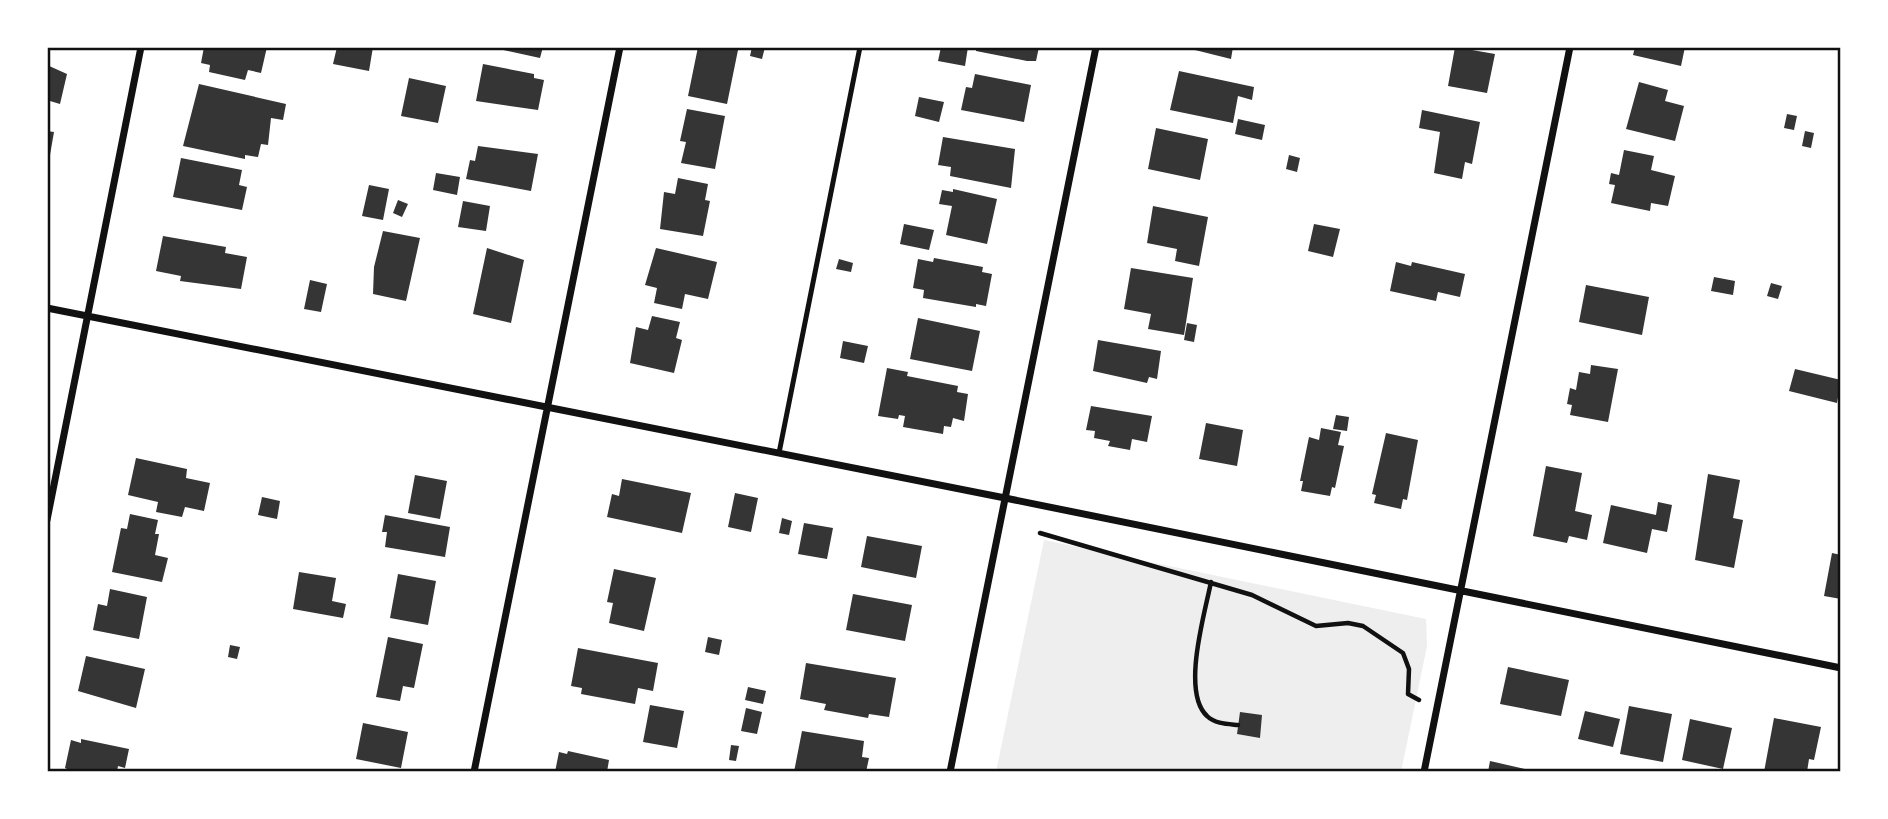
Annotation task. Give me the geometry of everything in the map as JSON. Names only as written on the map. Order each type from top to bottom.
[{"type":"street","points":[[47,520],[141,47]]},
{"type":"street","points":[[474,772],[620,47]]},
{"type":"street","points":[[950,772],[1096,47]]},
{"type":"street","points":[[1424,772],[1570,47]]},
{"type":"street","points":[[47,308],[547,406],[1841,668]]},
{"type":"lane","points":[[779,453],[860,47]]},
{"type":"path","points":[[1040,533],[1269,601],[1316,626],[1348,623],[1374,631],[1403,653],[1409,669],[1408,694],[1419,700]]},
{"type":"path","points":[[1211,582],[1195,671],[1197,696],[1207,716],[1216,722],[1238,725]]},
{"type":"shaded area","points":[[1044,540],[1426,619],[1427,646],[1401,772],[996,772]]},
{"type":"building","points":[[204,47],[267,47],[261,73],[248,70],[245,80],[209,72],[210,65],[201,63]]},
{"type":"building","points":[[337,47],[373,47],[369,71],[333,64]]},
{"type":"building","points":[[490,47],[543,47],[540,58]]},
{"type":"building","points":[[698,47],[738,50],[727,104],[688,96]]},
{"type":"building","points":[[752,47],[765,47],[762,59],[750,56]]},
{"type":"building","points":[[941,47],[968,47],[965,66],[938,61]]},
{"type":"building","points":[[976,47],[1039,47],[1036,61],[1027,61],[976,51]]},
{"type":"building","points":[[1183,47],[1233,47],[1231,59]]},
{"type":"building","points":[[1455,47],[1495,54],[1487,93],[1448,86]]},
{"type":"building","points":[[1635,47],[1685,47],[1681,66],[1633,55]]},
{"type":"building","points":[[483,64],[534,74],[534,78],[544,80],[538,110],[476,101]]},
{"type":"building","points":[[47,65],[67,74],[60,104],[50,101],[49,108]]},
{"type":"building","points":[[1179,71],[1254,87],[1252,100],[1238,96],[1233,123],[1170,110]]},
{"type":"building","points":[[975,74],[1031,85],[1024,122],[961,110],[966,87],[972,88]]},
{"type":"building","points":[[409,78],[446,86],[438,123],[401,116]]},
{"type":"building","points":[[1639,82],[1668,90],[1665,101],[1684,106],[1675,141],[1626,129]]},
{"type":"building","points":[[199,84],[286,104],[283,120],[271,118],[268,145],[261,144],[258,157],[245,155],[245,159],[183,146]]},
{"type":"building","points":[[919,97],[944,102],[939,122],[915,116]]},
{"type":"building","points":[[687,109],[725,116],[715,169],[681,163],[686,142],[680,141]]},
{"type":"building","points":[[1422,110],[1480,122],[1472,164],[1465,162],[1462,179],[1434,173],[1440,132],[1419,128]]},
{"type":"building","points":[[1787,114],[1797,116],[1794,130],[1784,128]]},
{"type":"building","points":[[1238,119],[1265,125],[1262,140],[1235,134]]},
{"type":"building","points":[[1156,128],[1208,139],[1200,180],[1148,169]]},
{"type":"building","points":[[47,131],[54,132],[50,155],[47,154]]},
{"type":"building","points":[[1805,131],[1814,133],[1811,148],[1802,146]]},
{"type":"building","points":[[943,137],[1015,149],[1011,188],[950,176],[951,167],[938,165]]},
{"type":"building","points":[[478,146],[538,154],[531,191],[466,179],[470,160],[475,161]]},
{"type":"building","points":[[1624,150],[1654,156],[1651,170],[1675,176],[1668,206],[1651,203],[1650,211],[1611,203],[1615,185],[1609,184],[1611,173],[1619,175]]},
{"type":"building","points":[[1289,155],[1300,158],[1297,172],[1286,169]]},
{"type":"building","points":[[181,158],[242,170],[239,185],[247,187],[242,210],[173,197]]},
{"type":"building","points":[[436,173],[460,177],[457,195],[433,190]]},
{"type":"building","points":[[678,178],[708,184],[705,200],[710,201],[703,236],[660,229],[664,192],[675,194]]},
{"type":"building","points":[[369,185],[389,189],[383,220],[362,216]]},
{"type":"building","points":[[953,189],[997,199],[987,244],[946,235],[952,206],[939,204],[942,190],[953,192]]},
{"type":"building","points":[[398,200],[408,204],[402,217],[393,213]]},
{"type":"building","points":[[463,201],[490,206],[486,231],[458,227]]},
{"type":"building","points":[[1153,206],[1208,217],[1199,266],[1175,261],[1177,249],[1147,243]]},
{"type":"building","points":[[904,224],[934,230],[929,250],[900,244]]},
{"type":"building","points":[[1314,224],[1340,229],[1333,257],[1308,251]]},
{"type":"building","points":[[383,231],[420,238],[406,301],[373,294],[374,267]]},
{"type":"building","points":[[163,236],[226,247],[225,253],[247,257],[241,289],[180,281],[181,276],[156,271]]},
{"type":"building","points":[[487,248],[524,260],[511,323],[473,314]]},
{"type":"building","points":[[656,248],[717,262],[708,299],[685,294],[682,309],[654,303],[657,288],[645,285]]},
{"type":"building","points":[[934,258],[983,267],[982,272],[992,274],[986,306],[976,304],[976,307],[923,298],[924,290],[913,288],[918,259],[933,262]]},
{"type":"building","points":[[839,259],[853,263],[851,272],[836,269]]},
{"type":"building","points":[[1396,262],[1411,266],[1412,262],[1465,274],[1460,297],[1438,292],[1436,301],[1390,291]]},
{"type":"building","points":[[1131,268],[1193,278],[1184,335],[1148,329],[1151,314],[1124,309]]},
{"type":"building","points":[[1714,277],[1735,281],[1733,295],[1711,291]]},
{"type":"building","points":[[310,280],[327,284],[321,312],[304,309]]},
{"type":"building","points":[[1771,283],[1782,286],[1778,299],[1767,296]]},
{"type":"building","points":[[1586,285],[1649,297],[1642,335],[1579,322]]},
{"type":"building","points":[[652,316],[680,322],[676,338],[682,340],[674,373],[630,363],[636,327],[648,330]]},
{"type":"building","points":[[918,318],[980,331],[972,371],[910,359]]},
{"type":"building","points":[[1187,323],[1197,325],[1194,342],[1184,340]]},
{"type":"building","points":[[1098,340],[1161,351],[1157,379],[1149,377],[1147,383],[1093,371]]},
{"type":"building","points":[[843,341],[868,346],[864,363],[840,358]]},
{"type":"building","points":[[1591,365],[1618,369],[1608,422],[1570,415],[1572,405],[1567,404],[1570,388],[1576,390],[1579,372],[1590,374]]},
{"type":"building","points":[[887,368],[908,372],[907,376],[958,386],[957,392],[968,394],[964,421],[953,418],[951,427],[944,426],[943,434],[903,427],[905,416],[899,415],[898,419],[878,416]]},
{"type":"building","points":[[1795,369],[1841,380],[1837,403],[1789,391]]},
{"type":"building","points":[[1091,406],[1152,416],[1147,442],[1132,439],[1130,450],[1108,446],[1110,441],[1094,438],[1095,431],[1086,430]]},
{"type":"building","points":[[1336,415],[1349,417],[1347,431],[1333,429]]},
{"type":"building","points":[[1206,423],[1243,430],[1237,466],[1199,459]]},
{"type":"building","points":[[1321,428],[1341,432],[1338,445],[1344,446],[1335,488],[1332,487],[1330,496],[1301,491],[1303,481],[1300,481],[1309,437],[1319,440]]},
{"type":"building","points":[[1386,433],[1418,440],[1407,500],[1403,499],[1401,509],[1374,503],[1376,495],[1372,494]]},
{"type":"building","points":[[136,458],[187,469],[186,478],[210,483],[204,511],[185,507],[182,517],[156,512],[158,502],[128,495]]},
{"type":"building","points":[[1546,466],[1582,473],[1575,511],[1592,515],[1587,540],[1569,536],[1567,543],[1533,536]]},
{"type":"building","points":[[1708,474],[1740,480],[1733,518],[1743,520],[1734,568],[1695,560]]},
{"type":"building","points":[[415,475],[447,481],[440,519],[408,513]]},
{"type":"building","points":[[622,479],[691,493],[682,533],[607,517],[612,494],[619,496]]},
{"type":"building","points":[[735,493],[758,498],[751,532],[728,527]]},
{"type":"building","points":[[262,497],[280,501],[277,519],[258,515]]},
{"type":"building","points":[[1658,502],[1672,505],[1667,532],[1652,529],[1647,553],[1603,543],[1611,505],[1656,515]]},
{"type":"building","points":[[130,514],[158,520],[155,534],[159,534],[155,555],[168,558],[162,582],[112,572],[121,528],[127,529]]},
{"type":"building","points":[[385,515],[450,527],[445,557],[385,547],[387,532],[382,532]]},
{"type":"building","points":[[782,518],[792,521],[789,535],[779,533]]},
{"type":"building","points":[[804,523],[833,528],[827,559],[798,554]]},
{"type":"building","points":[[867,536],[922,546],[916,578],[861,567]]},
{"type":"building","points":[[1832,553],[1841,555],[1841,599],[1824,596]]},
{"type":"building","points":[[614,569],[656,578],[644,631],[609,623],[613,603],[607,602]]},
{"type":"building","points":[[299,572],[336,578],[332,601],[346,604],[343,618],[293,609]]},
{"type":"building","points":[[398,574],[436,581],[428,625],[390,618]]},
{"type":"building","points":[[110,589],[147,597],[139,639],[93,630],[98,604],[107,606]]},
{"type":"building","points":[[853,594],[912,605],[905,641],[846,630]]},
{"type":"building","points":[[388,637],[423,644],[414,688],[403,686],[400,701],[376,697]]},
{"type":"building","points":[[708,637],[722,640],[719,655],[705,652]]},
{"type":"building","points":[[230,645],[240,647],[237,659],[228,657]]},
{"type":"building","points":[[578,648],[658,663],[653,691],[638,688],[635,704],[581,694],[582,688],[571,686]]},
{"type":"building","points":[[86,656],[145,669],[136,708],[78,691]]},
{"type":"building","points":[[806,663],[896,678],[889,717],[869,714],[868,718],[824,710],[826,704],[800,699]]},
{"type":"building","points":[[1508,667],[1569,680],[1561,716],[1500,704]]},
{"type":"building","points":[[748,687],[766,691],[763,704],[745,700]]},
{"type":"building","points":[[650,705],[684,711],[677,748],[643,742]]},
{"type":"building","points":[[1629,706],[1672,714],[1663,762],[1620,754]]},
{"type":"building","points":[[746,708],[762,712],[757,734],[741,731]]},
{"type":"building","points":[[1585,711],[1620,719],[1613,747],[1578,739]]},
{"type":"building","points":[[1240,712],[1262,715],[1260,738],[1237,734]]},
{"type":"building","points":[[1774,718],[1821,727],[1814,760],[1809,759],[1807,772],[1764,772]]},
{"type":"building","points":[[1690,719],[1732,728],[1723,769],[1682,760]]},
{"type":"building","points":[[363,723],[408,732],[401,768],[356,759]]},
{"type":"building","points":[[802,731],[864,741],[862,757],[869,758],[866,772],[794,772]]},
{"type":"building","points":[[81,739],[129,749],[125,768],[118,766],[117,772],[73,772],[65,768],[71,740],[81,743]]},
{"type":"building","points":[[731,745],[739,746],[736,761],[729,760]]},
{"type":"building","points":[[568,751],[609,760],[607,772],[555,772],[559,752],[567,754]]},
{"type":"building","points":[[1490,761],[1534,771],[1534,772],[1488,772]]}]
